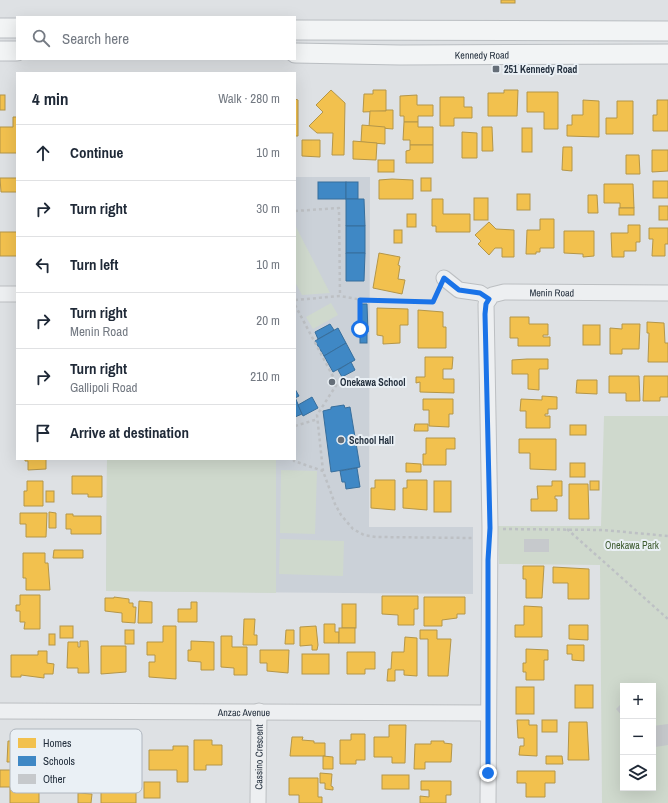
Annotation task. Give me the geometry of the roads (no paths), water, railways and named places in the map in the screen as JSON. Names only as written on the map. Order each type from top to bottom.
[{"type":"main road","points":[[0,28],[16,28]]},
{"type":"main road","points":[[296,30],[668,31]]},
{"type":"main road","points":[[0,51],[16,51]]},
{"type":"main road","name":"Kennedy Road","points":[[296,53],[400,55],[668,54]]},
{"type":"street","points":[[444,278],[459,290],[480,293],[489,299],[486,304],[485,314],[490,528],[488,803]]},
{"type":"street","name":"Menin Road","points":[[489,299],[497,293],[504,292],[668,293]]},
{"type":"street","points":[[0,294],[16,294]]},
{"type":"street","name":"Anzac Avenue","points":[[0,711],[488,713]]},
{"type":"street","name":"Cassino Crescent","points":[[258,803],[259,711]]},
{"type":"place","name":"251 Kennedy Road","points":[[496,69]]},
{"type":"place","name":"Onekawa School","points":[[332,382]]},
{"type":"place","name":"School Hall","points":[[341,440]]},
{"type":"park label","name":"Onekawa Park","points":[[632,545]]}]
